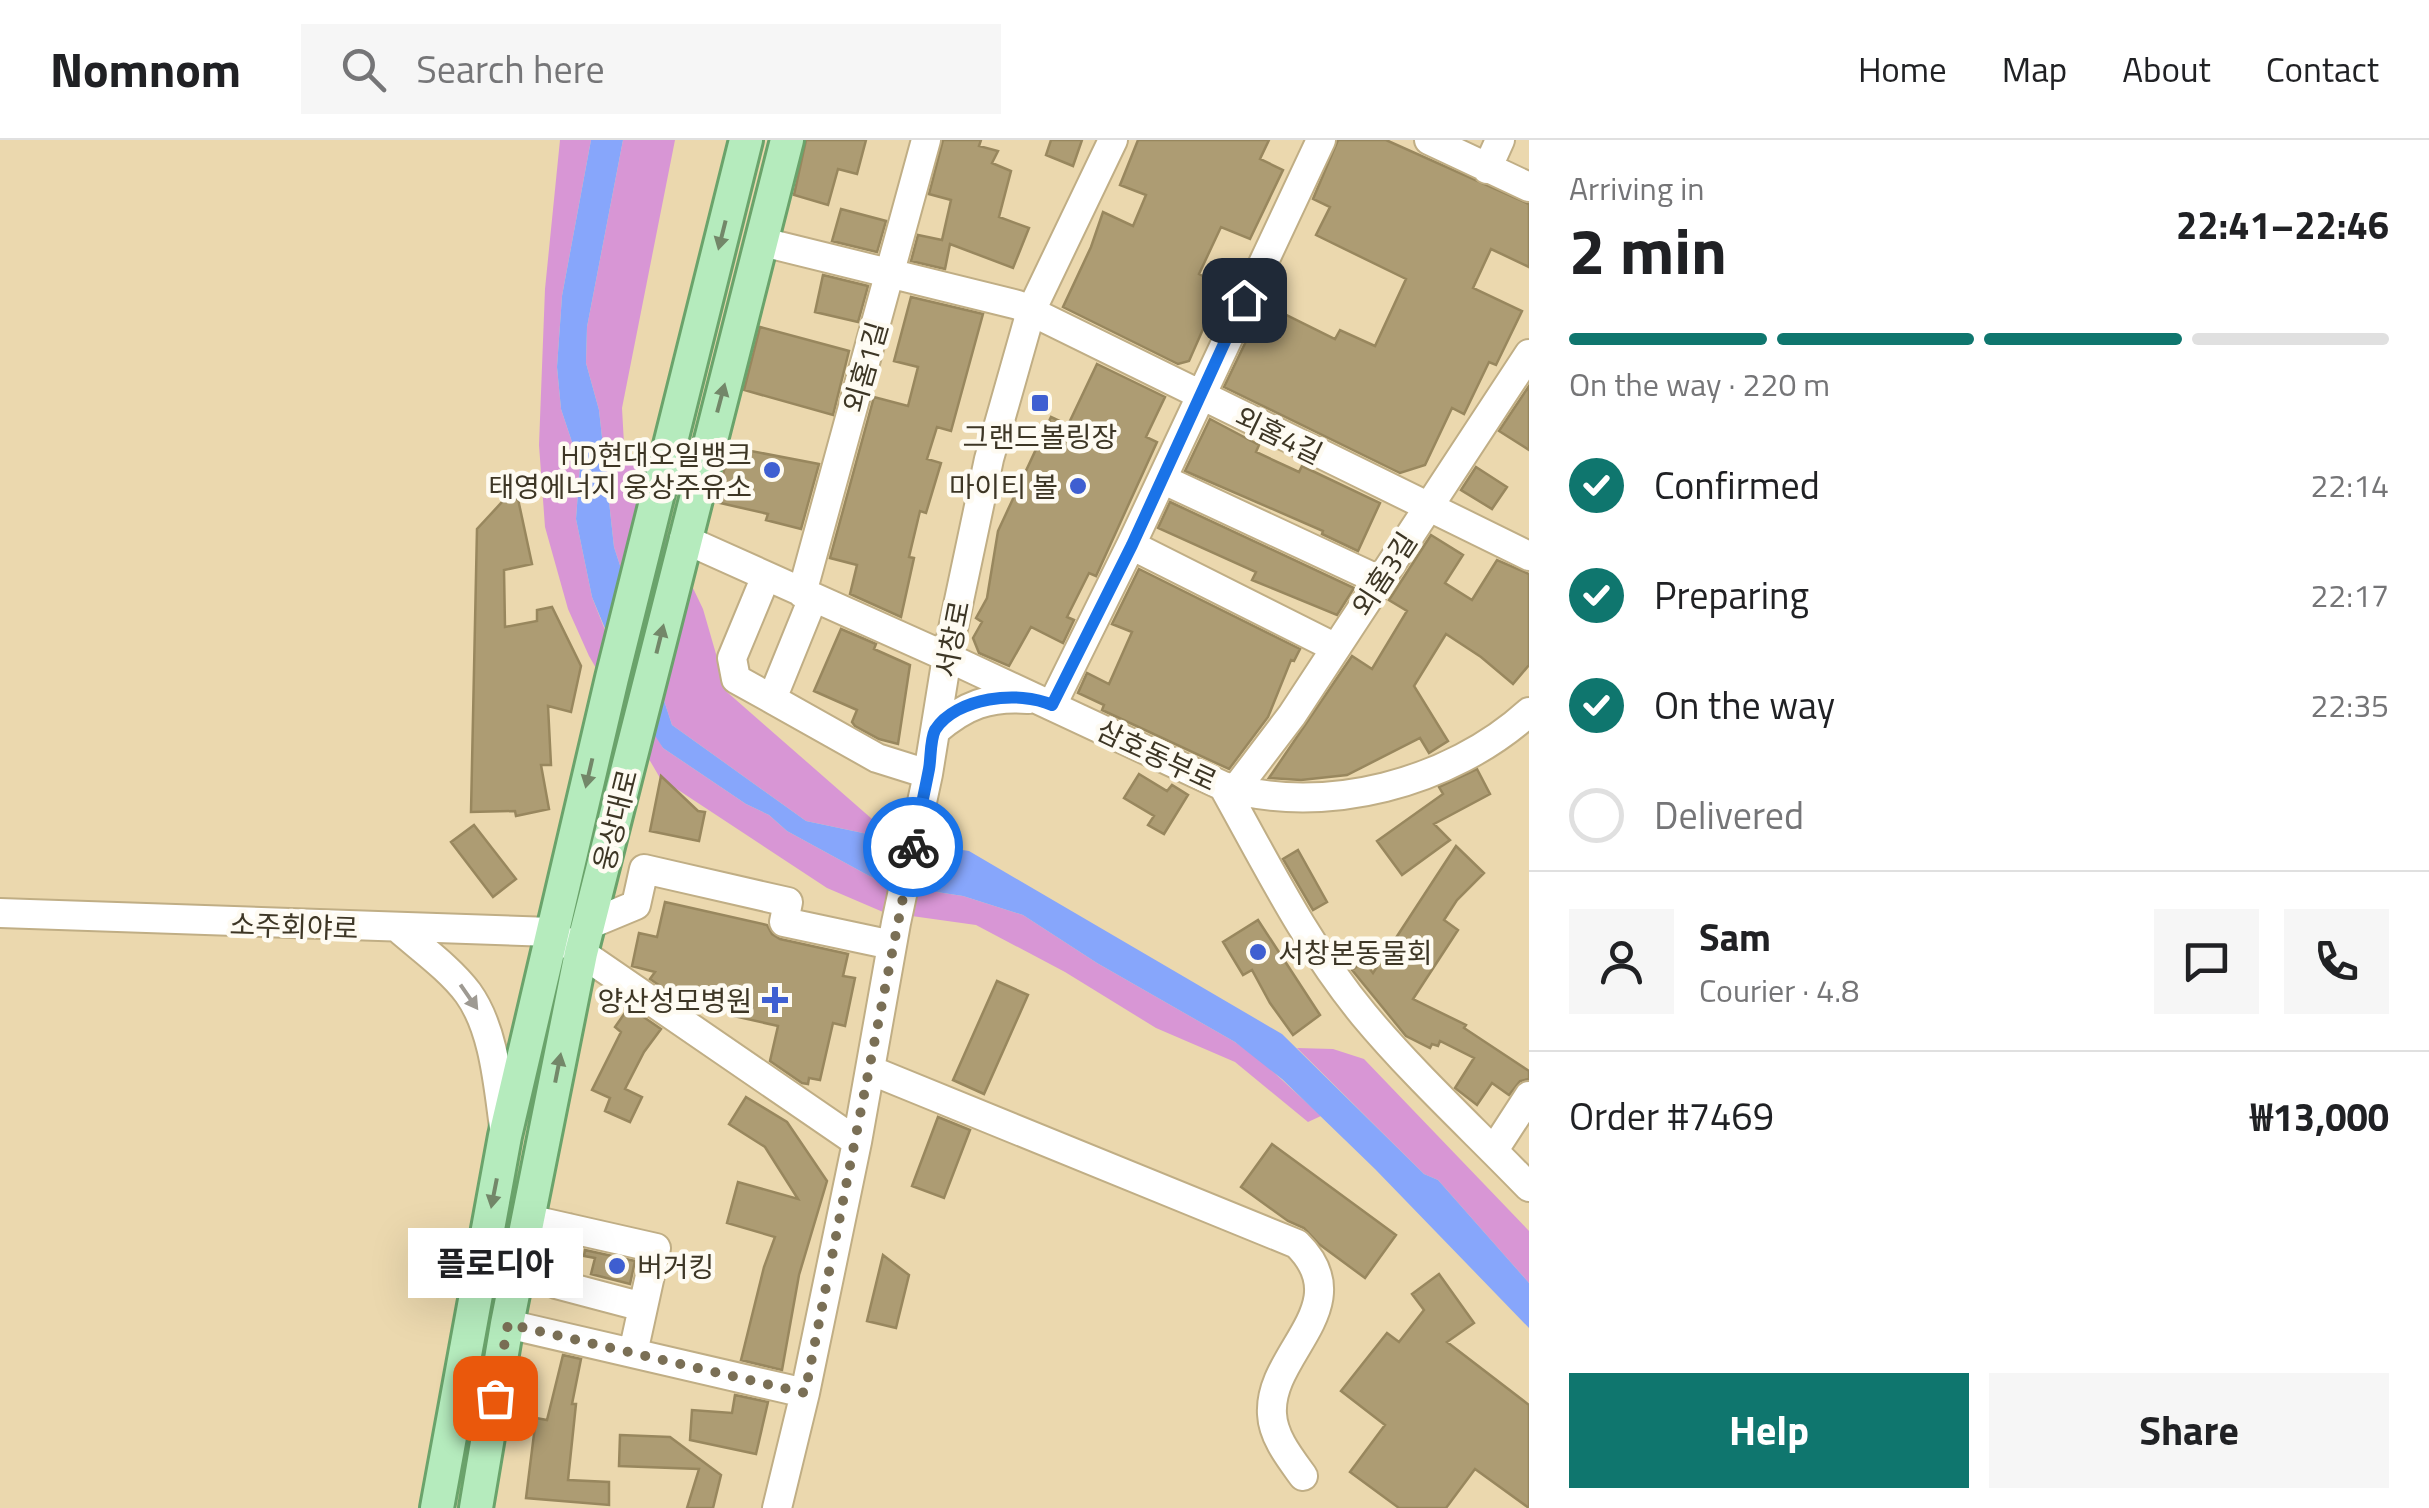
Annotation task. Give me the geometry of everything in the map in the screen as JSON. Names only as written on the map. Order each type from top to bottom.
[{"type":"main road","name":"웅상대로","points":[[438,1508],[505,1136],[612,678],[746,140]]},
{"type":"main road","name":"웅상대로","points":[[476,1508],[584,939],[788,140]]},
{"type":"street","name":"외홈1길","points":[[772,699],[808,595],[926,140]]},
{"type":"street","name":"서창로","points":[[776,1508],[805,1393],[857,1142],[947,657],[989,460],[1032,311],[1113,140]]},
{"type":"street","points":[[935,731],[976,702],[996,698],[1046,703],[1132,545],[1198,396],[1321,140]]},
{"type":"street","points":[[1429,140],[1529,187]]},
{"type":"street","points":[[1486,169],[1500,140]]},
{"type":"street","name":"외홈4길","points":[[763,242],[1032,311],[1529,556]]},
{"type":"street","name":"외홈3길","points":[[1229,788],[1292,715],[1529,354]]},
{"type":"street","points":[[1162,479],[1381,581]]},
{"type":"street","points":[[1132,545],[1336,648]]},
{"type":"street","name":"삼호동부로","points":[[682,550],[766,576],[1229,788],[1268,796],[1321,796],[1409,780],[1476,750],[1529,712]]},
{"type":"street","points":[[766,576],[732,658],[736,679],[876,758],[927,779]]},
{"type":"street","points":[[1229,788],[1249,833],[1310,938],[1364,1015],[1529,1186]]},
{"type":"street","points":[[1249,833],[1256,812],[1268,796]]},
{"type":"street","points":[[584,939],[636,905],[644,869],[788,902],[784,922],[894,934]]},
{"type":"street","name":"소주회야로","points":[[0,914],[551,932]]},
{"type":"street","points":[[399,930],[460,984],[478,1010],[497,1079],[505,1136]]},
{"type":"street","points":[[551,932],[584,939],[857,1142]]},
{"type":"street","points":[[870,1070],[1298,1244],[1312,1267],[1319,1300],[1316,1316],[1279,1379],[1272,1416],[1286,1451],[1303,1476]]},
{"type":"street","points":[[1494,1150],[1529,1096]]},
{"type":"street","points":[[528,1219],[656,1248],[633,1353]]},
{"type":"street","points":[[568,1228],[556,1284],[643,1307]]},
{"type":"street","points":[[508,1324],[805,1393]]},
{"type":"shaded area","points":[[560,140],[591,140],[562,296],[557,367],[561,409],[580,466],[576,519],[592,597],[623,676],[663,748],[769,815],[787,831],[884,884],[963,896],[1023,915],[1097,963],[1235,1042],[1321,1116],[1308,1122],[1235,1062],[1156,1028],[1065,972],[976,925],[883,912],[827,888],[660,778],[589,656],[568,609],[545,527],[539,445],[545,289]]},
{"type":"shaded area","points":[[623,140],[675,140],[622,408],[624,444],[703,609],[727,692],[896,840],[806,821],[672,725],[614,547],[599,410],[586,363],[587,327]]},
{"type":"shaded area","points":[[1297,1048],[1333,1049],[1364,1059],[1529,1231],[1529,1283],[1438,1180],[1424,1174]]},
{"type":"water","points":[[591,140],[623,140],[587,327],[586,363],[599,410],[614,547],[672,725],[806,821],[969,851],[1282,1034],[1424,1174],[1438,1180],[1529,1283],[1529,1328],[1375,1169],[1282,1079],[1235,1042],[1097,963],[1023,915],[963,896],[884,884],[787,831],[769,815],[663,748],[639,711],[592,597],[576,519],[580,466],[561,409],[557,367],[562,296]]},
{"type":"building","points":[[806,140],[866,140],[857,174],[838,169],[828,205],[794,195]]},
{"type":"building","points":[[943,140],[981,140],[979,146],[998,151],[992,163],[1011,171],[999,217],[1029,228],[1013,268],[950,244],[945,269],[911,261],[918,235],[942,240],[951,200],[929,194]]},
{"type":"building","points":[[1051,140],[1082,140],[1073,166],[1046,155]]},
{"type":"building","points":[[1138,140],[1269,140],[1260,159],[1283,170],[1250,239],[1221,227],[1199,274],[1222,286],[1189,361],[1178,364],[1063,307],[1103,212],[1133,226],[1146,195],[1120,185]]},
{"type":"building","points":[[1338,140],[1386,140],[1529,204],[1529,267],[1491,249],[1473,288],[1522,311],[1496,365],[1489,362],[1464,414],[1452,408],[1425,465],[1400,473],[1224,387],[1264,304],[1335,339],[1340,330],[1375,346],[1406,279],[1316,235],[1330,207],[1313,199]]},
{"type":"building","points":[[841,209],[886,221],[877,252],[832,241]]},
{"type":"building","points":[[823,275],[868,286],[858,322],[815,312]]},
{"type":"building","points":[[911,297],[983,314],[951,431],[937,427],[927,459],[941,463],[926,513],[920,511],[901,617],[850,594],[857,565],[830,558],[874,397],[908,406],[918,367],[894,361]]},
{"type":"building","points":[[760,327],[849,351],[833,415],[744,390]]},
{"type":"building","name":"마이티 볼","points":[[1097,364],[1165,397],[1146,437],[1157,442],[1096,576],[1089,573],[1067,617],[1074,620],[1063,643],[1031,627],[1009,666],[979,653],[973,638],[982,622],[976,618],[987,598],[998,531],[1051,417],[1068,425]]},
{"type":"building","points":[[1529,386],[1529,450],[1499,431]]},
{"type":"building","points":[[1210,419],[1259,445],[1256,452],[1299,472],[1302,466],[1380,503],[1358,551],[1322,534],[1323,531],[1185,471]]},
{"type":"building","points":[[730,447],[819,464],[801,529],[766,520],[768,514],[716,502]]},
{"type":"building","points":[[1476,467],[1507,487],[1492,509],[1461,490]]},
{"type":"building","points":[[518,499],[532,564],[504,570],[505,627],[537,621],[537,610],[552,607],[581,666],[571,712],[548,706],[551,765],[541,765],[549,809],[516,816],[515,811],[471,812],[477,529],[502,502]]},
{"type":"building","points":[[1170,502],[1354,588],[1337,615],[1252,580],[1256,572],[1158,528]]},
{"type":"building","points":[[1431,535],[1463,555],[1445,583],[1472,600],[1497,560],[1529,574],[1529,665],[1513,684],[1446,634],[1414,686],[1448,741],[1429,753],[1420,738],[1347,775],[1301,780],[1269,778],[1352,656],[1372,669],[1407,611],[1389,600]]},
{"type":"building","points":[[1139,569],[1300,649],[1291,660],[1268,717],[1229,769],[1102,710],[1104,705],[1078,693],[1087,673],[1109,684],[1132,632],[1112,624]]},
{"type":"building","points":[[841,629],[910,665],[898,744],[855,726],[852,722],[857,710],[814,691]]},
{"type":"building","points":[[1477,769],[1490,794],[1434,824],[1450,840],[1402,875],[1377,841],[1443,794],[1439,787]]},
{"type":"building","points":[[1139,774],[1167,791],[1172,785],[1188,795],[1164,834],[1148,825],[1154,816],[1124,798]]},
{"type":"building","points":[[661,776],[698,811],[705,812],[699,841],[650,831]]},
{"type":"building","points":[[474,825],[516,879],[493,897],[451,842]]},
{"type":"building","points":[[1456,846],[1484,873],[1457,900],[1444,920],[1458,930],[1413,999],[1466,1025],[1464,1028],[1529,1071],[1529,1079],[1520,1081],[1509,1095],[1492,1083],[1477,1105],[1455,1088],[1474,1058],[1440,1041],[1430,1048],[1406,1036],[1352,970],[1364,961],[1373,973]]},
{"type":"building","points":[[1298,850],[1327,902],[1313,910],[1283,859]]},
{"type":"building","name":"양산성모병원","points":[[665,902],[767,925],[780,939],[848,954],[843,976],[855,978],[845,1026],[833,1023],[820,1080],[809,1078],[808,1084],[802,1083],[770,1061],[778,1026],[734,1016],[736,1008],[672,994],[650,979],[655,972],[632,966],[639,933],[657,937]]},
{"type":"building","points":[[1258,920],[1320,1015],[1293,1035],[1252,970],[1243,975],[1223,942]]},
{"type":"building","points":[[997,981],[1028,995],[984,1094],[953,1080]]},
{"type":"building","points":[[629,1007],[661,1029],[625,1089],[642,1097],[630,1122],[605,1111],[610,1098],[592,1090],[621,1032],[615,1027]]},
{"type":"building","points":[[746,1097],[787,1122],[827,1181],[799,1275],[782,1370],[741,1360],[775,1237],[727,1223],[738,1182],[798,1199],[765,1147],[729,1124]]},
{"type":"building","points":[[938,1117],[970,1130],[944,1198],[912,1186]]},
{"type":"building","points":[[1272,1144],[1396,1235],[1365,1278],[1304,1228],[1241,1187]]},
{"type":"building","points":[[585,1250],[635,1261],[630,1284],[591,1274],[595,1258],[584,1256]]},
{"type":"building","points":[[883,1255],[909,1275],[896,1328],[867,1321]]},
{"type":"building","points":[[1439,1274],[1474,1323],[1447,1342],[1529,1405],[1529,1508],[1475,1469],[1446,1508],[1399,1508],[1350,1472],[1385,1425],[1341,1391],[1387,1333],[1399,1342],[1424,1310],[1412,1294]]},
{"type":"building","points":[[563,1355],[581,1359],[572,1404],[576,1404],[568,1480],[609,1482],[609,1505],[526,1498],[536,1418],[547,1420]]},
{"type":"building","points":[[735,1395],[768,1402],[756,1454],[690,1440],[692,1410],[732,1413]]},
{"type":"building","points":[[620,1435],[670,1437],[721,1475],[713,1508],[687,1508],[699,1469],[619,1466]]},
{"type":"way so far","points":[[495,1398],[508,1324],[805,1393],[913,847]]},
{"type":"place","name":"그랜드볼링장","points":[[1040,403]]},
{"type":"place","name":"HD현대오일뱅크 태영에너지 웅상주유소","points":[[772,470]]},
{"type":"place","name":"마이티 볼","points":[[1078,486]]},
{"type":"place","name":"서창본동물회","points":[[1258,952]]},
{"type":"place","name":"양산성모병원","points":[[775,1000]]},
{"type":"place","name":"버거킹","points":[[617,1266]]},
{"type":"place","name":"플로디아","points":[[495,1398]]},
{"type":"route","points":[[913,847],[935,731],[976,702],[1015,698],[1052,705],[1132,545],[1244,300]]}]
